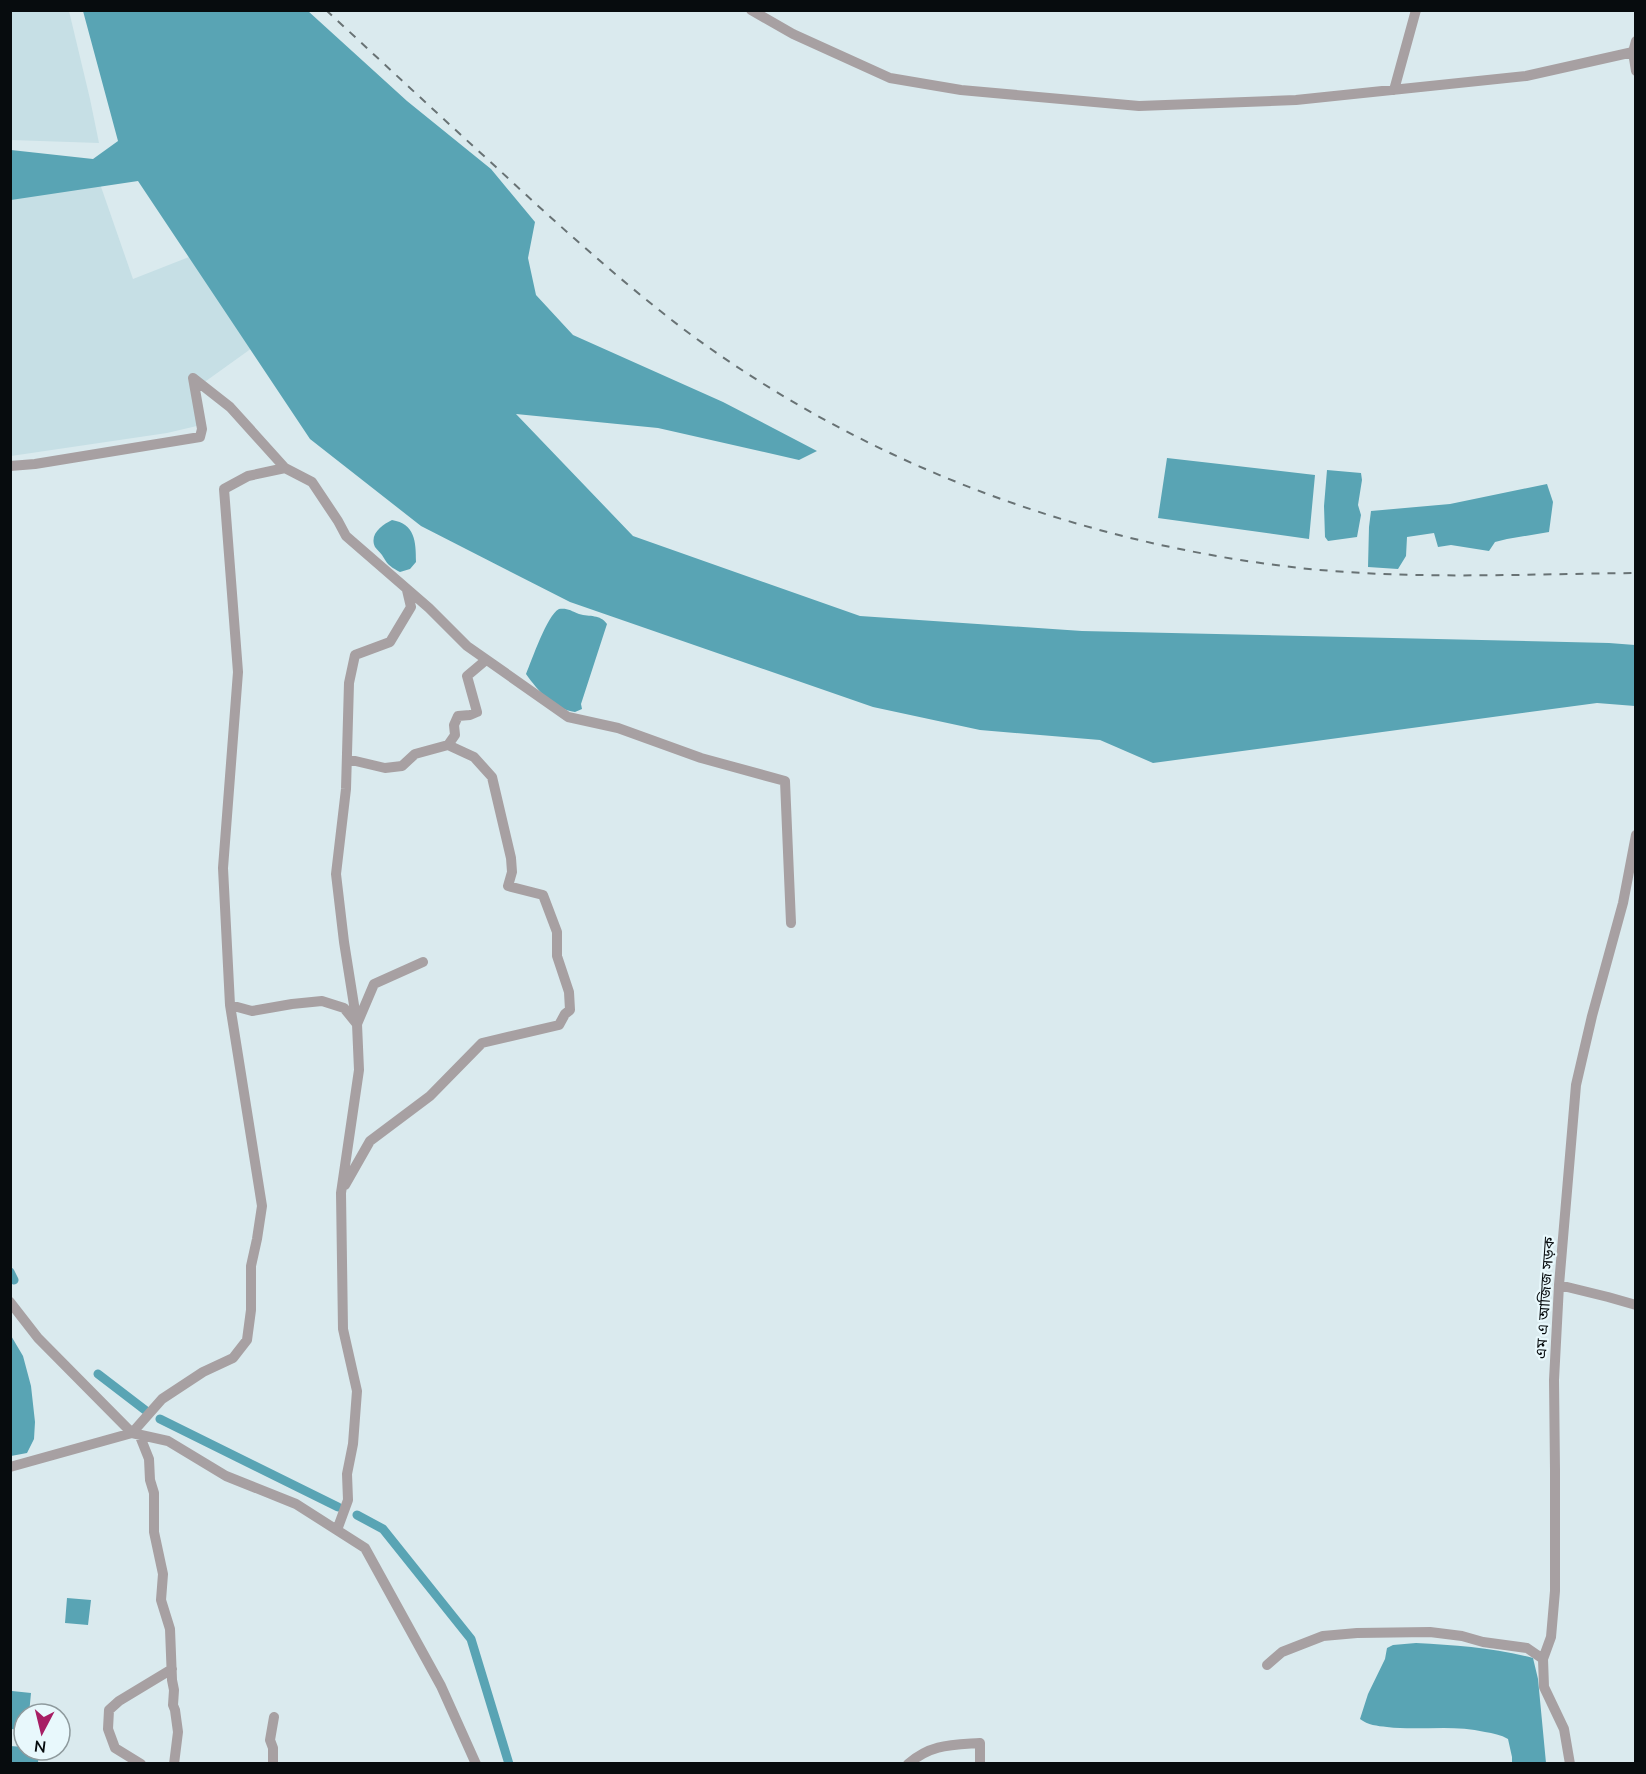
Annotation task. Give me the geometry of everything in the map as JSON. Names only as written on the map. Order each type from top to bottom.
[{"type":"street","points":[[751,10],[793,34],[890,78],[961,90],[1139,106],[1296,100],[1526,76],[1634,46],[1635,71]]},
{"type":"street","points":[[1394,90],[1416,10]]},
{"type":"street","points":[[10,466],[200,437],[202,429],[193,378],[230,407],[285,468],[312,482],[346,537],[429,608],[467,646],[568,717],[618,728],[701,758],[785,781],[791,923]]},
{"type":"street","points":[[136,1434],[162,1399],[203,1372],[233,1358],[248,1340],[251,1266],[262,1206],[231,1005],[223,868],[238,672],[224,489],[248,476],[285,468]]},
{"type":"street","points":[[337,1530],[348,1500],[347,1474],[353,1444],[357,1391],[343,1329],[341,1192],[359,1070],[357,1024],[336,874],[346,789],[349,683],[355,655],[390,642],[411,607],[407,590]]},
{"type":"street","points":[[347,759],[385,768],[402,766],[415,754],[448,745],[455,735],[454,725],[458,716],[477,712],[467,676],[486,660]]},
{"type":"street","points":[[341,1192],[370,1142],[430,1096],[482,1043],[559,1025],[570,1010],[569,992],[557,956],[556,932],[543,896],[508,886],[512,872],[511,858],[492,777],[474,757],[448,745]]},
{"type":"street","name":"এম এ আজিজ সড়ক","points":[[1570,1764],[1564,1729],[1544,1687],[1543,1659],[1551,1637],[1555,1591],[1554,1380],[1560,1285],[1576,1085],[1623,903],[1635,836]]},
{"type":"street","points":[[357,1024],[374,984],[423,962]]},
{"type":"street","points":[[231,1005],[252,1011],[322,1001],[344,1008],[357,1024]]},
{"type":"street","points":[[1560,1285],[1635,1305]]},
{"type":"street","points":[[10,1302],[38,1338],[136,1434],[148,1459],[154,1493],[154,1532],[163,1574],[161,1600],[170,1629],[173,1705],[176,1710],[178,1732],[174,1764]]},
{"type":"street","points":[[10,1467],[136,1434],[168,1441],[226,1476],[296,1504],[337,1530],[365,1548],[441,1686],[476,1764]]},
{"type":"street","points":[[1267,1665],[1282,1652],[1323,1636],[1357,1633],[1430,1632],[1462,1636],[1483,1642],[1527,1648],[1543,1659]]},
{"type":"street","points":[[141,1764],[115,1748],[108,1729],[109,1710],[119,1701],[172,1669]]},
{"type":"street","points":[[273,1764],[273,1748],[270,1740],[274,1717]]},
{"type":"street","points":[[908,1764],[920,1753],[940,1746],[980,1743],[980,1764]]},
{"type":"shaded area","points":[[11,10],[69,11],[99,143],[11,140]]},
{"type":"shaded area","points":[[99,181],[133,279],[189,257],[252,348],[199,386],[201,425],[167,433],[11,456],[10,198]]},
{"type":"water","points":[[83,11],[308,11],[407,101],[491,169],[535,222],[528,258],[536,295],[573,335],[723,402],[817,451],[799,460],[658,428],[516,414],[633,536],[860,616],[1082,631],[1635,645],[1635,706],[1597,703],[1153,763],[1100,740],[980,730],[873,707],[570,602],[421,526],[310,439],[138,181],[11,200],[11,150],[93,159],[118,141]]},
{"type":"water","points":[[1167,458],[1315,475],[1309,539],[1158,518]]},
{"type":"water","points":[[1327,470],[1361,473],[1358,505],[1361,515],[1357,537],[1328,541],[1325,537],[1324,506]]},
{"type":"water","points":[[1547,484],[1553,502],[1549,532],[1495,542],[1489,551],[1451,545],[1438,547],[1434,533],[1407,537],[1406,556],[1398,569],[1368,567],[1371,511],[1450,504]]},
{"type":"water","points":[[392,520],[400,522],[410,530],[415,547],[416,562],[410,569],[400,572],[387,563],[374,542],[378,530]]},
{"type":"water","points":[[559,609],[598,617],[607,624],[581,704],[582,709],[575,712],[553,703],[526,674],[545,629],[554,613]]},
{"type":"water","points":[[10,1334],[23,1356],[31,1386],[35,1422],[34,1439],[27,1453],[11,1456]]},
{"type":"water","points":[[67,1598],[91,1600],[88,1625],[65,1623]]},
{"type":"water","points":[[1416,1643],[1475,1648],[1533,1658],[1538,1679],[1546,1763],[1512,1763],[1508,1739],[1503,1736],[1460,1728],[1383,1727],[1360,1719],[1368,1694],[1385,1659],[1387,1648],[1393,1645]]},
{"type":"water","points":[[12,1691],[31,1693],[30,1702],[12,1702],[11,1729]]},
{"type":"water","points":[[10,1746],[12,1746],[12,1762],[38,1762],[38,1763],[11,1763]]},
{"type":"waterway","points":[[10,1272],[14,1280]]},
{"type":"waterway","points":[[98,1374],[145,1410]]},
{"type":"waterway","points":[[160,1419],[338,1507]]},
{"type":"waterway","points":[[357,1515],[383,1529],[471,1639],[509,1764]]},
{"type":"railway","points":[[326,10],[564,229],[682,328],[751,376],[823,419],[898,457],[975,489],[1054,517],[1135,539],[1217,556],[1300,568],[1384,574],[1636,573]]}]
